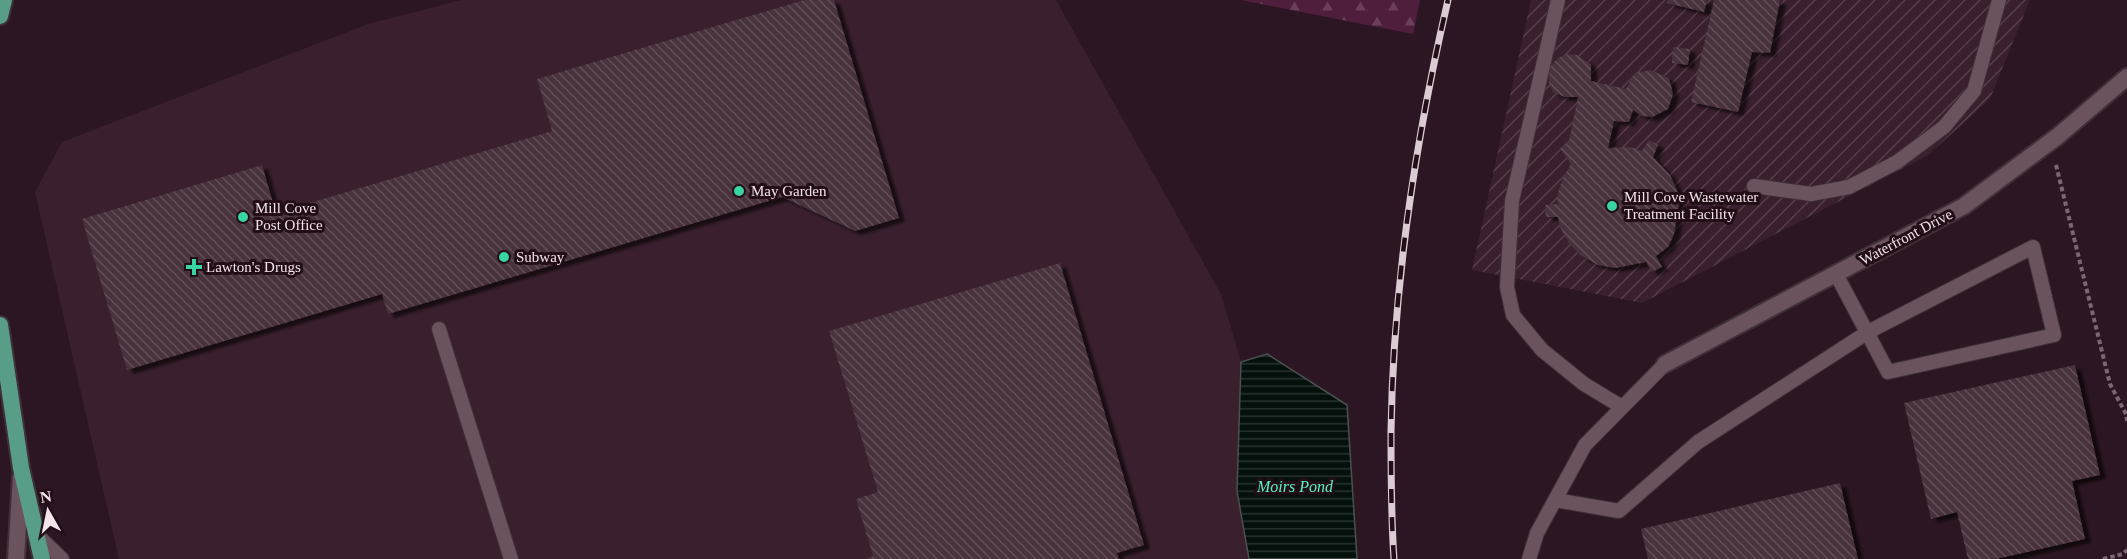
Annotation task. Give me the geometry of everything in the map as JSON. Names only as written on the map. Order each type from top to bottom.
[{"type":"main road","points":[[0,16],[4,0]]},
{"type":"main road","points":[[0,325],[21,468],[42,559]]},
{"type":"street","name":"Waterfront Drive","points":[[1665,364],[1964,206],[2050,142],[2127,77]]},
{"type":"street","points":[[16,559],[21,468]]},
{"type":"lane","points":[[1558,0],[1512,201],[1507,287],[1513,315],[1542,350],[1584,384],[1622,407]]},
{"type":"lane","points":[[1754,186],[1811,194],[1849,187],[1897,162],[1944,127],[1974,91],[1999,0]]},
{"type":"lane","points":[[1555,500],[1619,512],[1698,442],[1868,332],[2033,247],[2054,335],[1888,372],[1868,332],[1836,274]]},
{"type":"lane","points":[[439,329],[511,559]]},
{"type":"lane","points":[[1529,559],[1537,533],[1585,445],[1665,364]]},
{"type":"lane","points":[[35,533],[62,559]]},
{"type":"path","points":[[2050,142],[2110,384],[2126,414],[2127,421]]},
{"type":"path","points":[[2103,559],[2123,554],[2127,550]]},
{"type":"shaded area","points":[[461,0],[1056,0],[1221,294],[1241,362],[1237,491],[1249,559],[119,559],[35,192],[62,142],[368,24]]},
{"type":"shaded area","name":"Mill Cove Wastewater Treatment Facility","points":[[1531,0],[2030,0],[1990,99],[1927,156],[1642,303],[1472,270]]},
{"type":"green space","points":[[1241,0],[1420,0],[1413,34]]},
{"type":"water","name":"Moirs Pond","points":[[1267,354],[1347,405],[1357,559],[1249,559],[1237,491],[1241,362]]},
{"type":"building","points":[[804,0],[834,0],[899,218],[855,231],[782,197],[388,314],[382,294],[127,370],[82,219],[262,165],[276,213],[552,131],[537,79]]},
{"type":"building","points":[[1668,0],[1707,0],[1704,12],[1667,3]]},
{"type":"building","points":[[1714,0],[1780,0],[1770,53],[1752,52],[1738,112],[1691,102]]},
{"type":"building","points":[[1673,47],[1690,49],[1688,65],[1672,63]]},
{"type":"building","name":"Mill Cove Wastewater Treatment Facility","points":[[1568,54],[1577,55],[1591,64],[1591,81],[1626,89],[1635,73],[1650,70],[1669,78],[1673,94],[1668,109],[1652,117],[1642,116],[1633,110],[1629,122],[1614,121],[1608,148],[1630,147],[1642,151],[1649,140],[1658,145],[1653,157],[1670,175],[1677,190],[1679,206],[1674,234],[1668,247],[1656,256],[1662,267],[1652,272],[1646,262],[1615,268],[1598,265],[1581,256],[1569,243],[1560,227],[1558,217],[1546,217],[1545,205],[1558,204],[1557,195],[1571,164],[1560,149],[1569,141],[1578,97],[1565,97],[1553,92],[1549,82],[1549,67],[1558,58]]},
{"type":"building","points":[[1060,263],[1144,545],[1117,553],[1119,559],[866,559],[873,556],[856,499],[878,492],[829,331]]},
{"type":"building","points":[[2075,365],[2100,475],[2072,481],[2085,539],[1996,559],[1968,559],[1957,512],[1931,519],[1904,403]]},
{"type":"building","points":[[1840,483],[1858,559],[1648,559],[1641,529]]},
{"type":"railway","points":[[1394,559],[1391,432],[1401,269],[1425,107],[1448,0]]},
{"type":"place","name":"May Garden","points":[[739,191]]},
{"type":"place","name":"Mill Cove Wastewater Treatment Facility","points":[[1612,206]]},
{"type":"place","name":"Mill Cove Post Office","points":[[243,217]]},
{"type":"place","name":"Subway","points":[[504,257]]},
{"type":"place","name":"Lawton's Drugs","points":[[194,267]]}]
